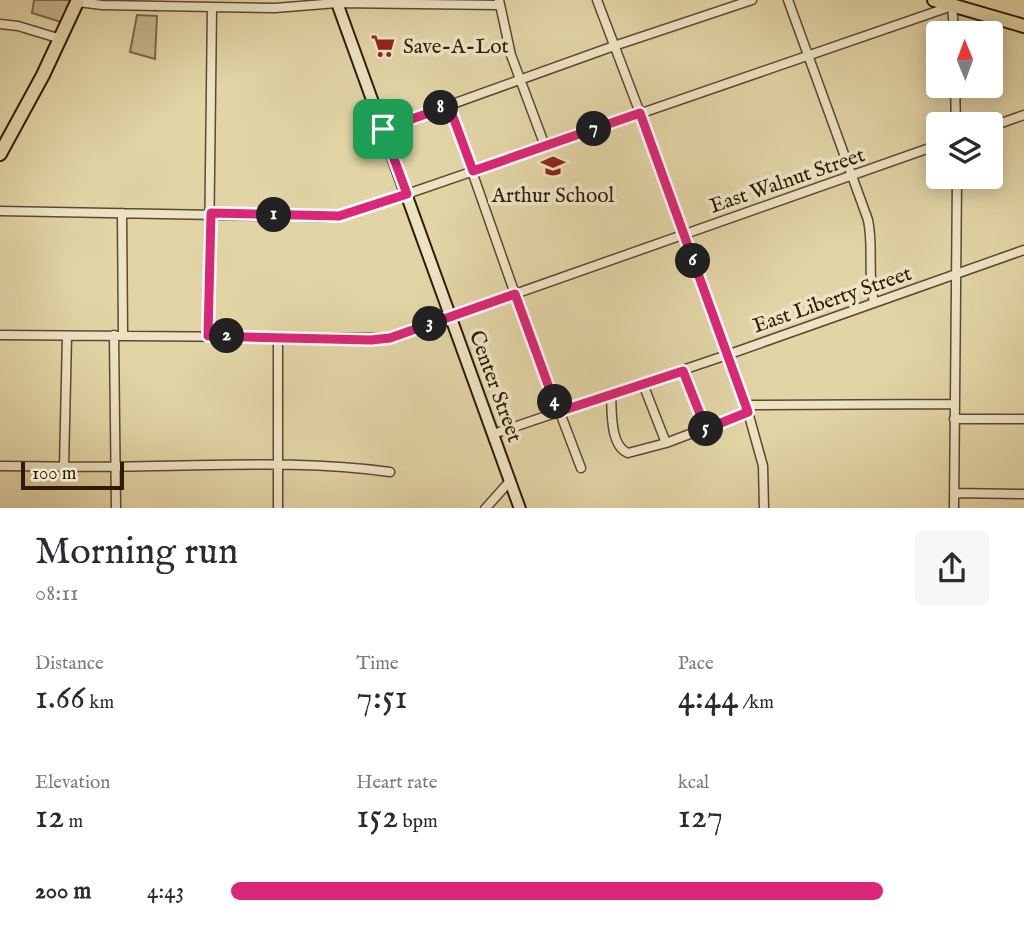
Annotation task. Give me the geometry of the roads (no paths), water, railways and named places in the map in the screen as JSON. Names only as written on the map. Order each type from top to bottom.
[{"type":"main road","points":[[934,0],[953,3],[1024,26]]},
{"type":"main road","points":[[0,154],[6,132],[61,39],[78,1]]},
{"type":"main road","name":"Center Street","points":[[337,1],[520,508]]},
{"type":"street","points":[[597,0],[747,409],[761,455],[764,508]]},
{"type":"street","points":[[383,129],[614,46],[752,0]]},
{"type":"street","points":[[788,0],[870,230],[872,252],[869,276],[874,302]]},
{"type":"street","points":[[78,1],[102,5],[212,8],[275,8],[337,1],[499,2],[503,29],[545,146]]},
{"type":"street","points":[[0,211],[339,216],[953,3],[954,21]]},
{"type":"street","points":[[208,336],[212,8]]},
{"type":"street","points":[[0,24],[18,26],[61,39]]},
{"type":"street","points":[[449,106],[558,412],[581,468]]},
{"type":"street","points":[[1003,122],[1024,115]]},
{"type":"street","name":"East Walnut Street","points":[[0,335],[390,338],[926,149]]},
{"type":"street","points":[[954,508],[957,189]]},
{"type":"street","points":[[116,508],[122,213]]},
{"type":"street","name":"East Liberty Street","points":[[493,434],[683,371],[1024,250]]},
{"type":"street","points":[[64,467],[67,336]]},
{"type":"street","points":[[278,338],[278,508]]},
{"type":"street","points":[[683,371],[706,429]]},
{"type":"street","points":[[643,384],[666,443]]},
{"type":"street","points":[[611,395],[615,437],[622,451],[637,452],[706,429],[747,409],[954,404]]},
{"type":"street","points":[[954,419],[1024,419]]},
{"type":"street","points":[[0,466],[278,464],[339,465],[390,472]]},
{"type":"street","points":[[486,508],[510,481]]},
{"type":"street","points":[[954,493],[1024,494]]},
{"type":"place","name":"Save-A-Lot","points":[[383,46]]},
{"type":"place","name":"Arthur School","points":[[553,166]]}]
